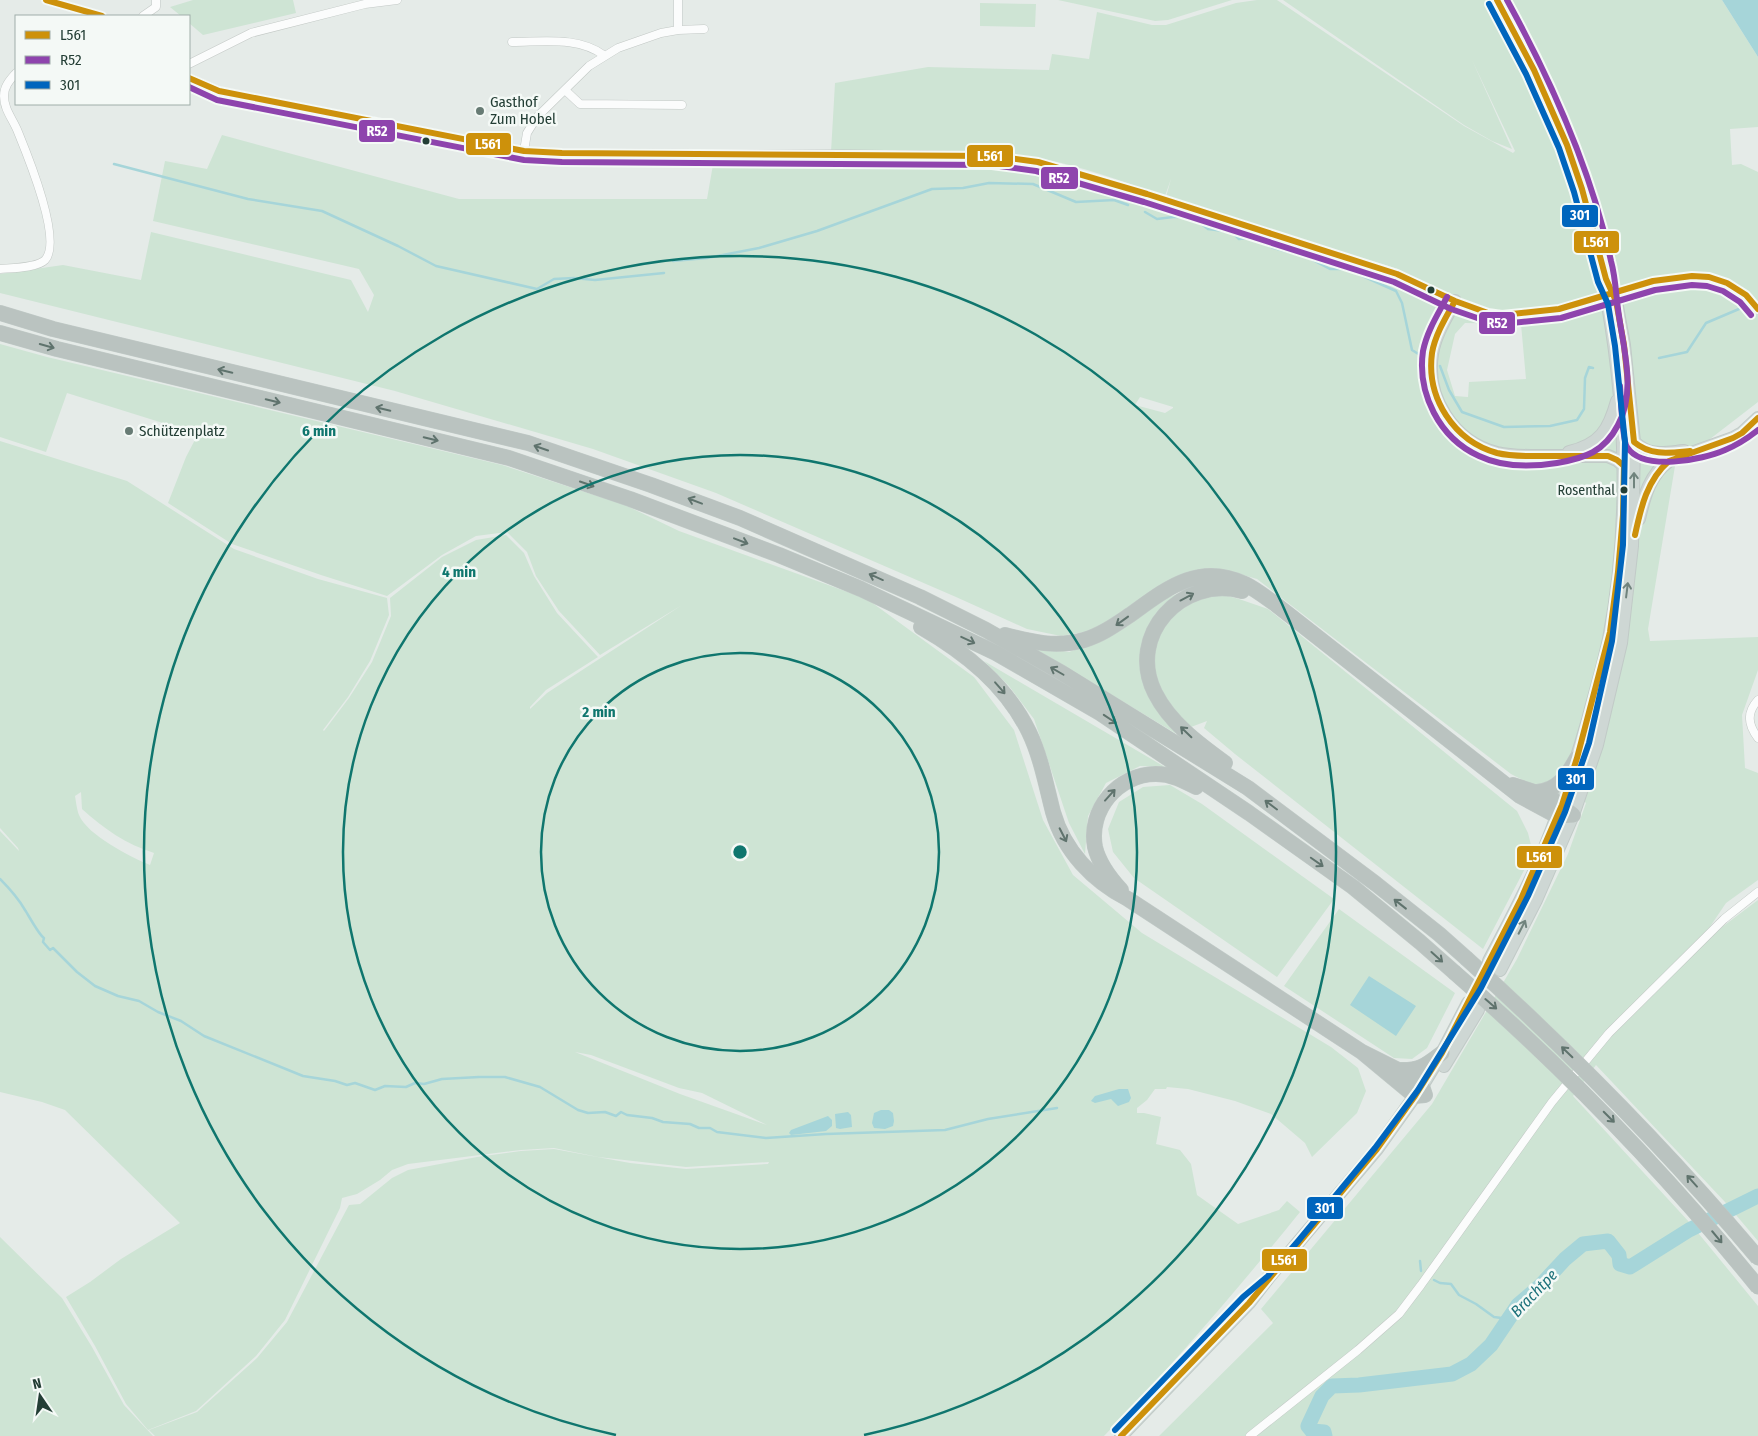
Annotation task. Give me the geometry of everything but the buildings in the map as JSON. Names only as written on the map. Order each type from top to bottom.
[{"type":"highway","points":[[0,313],[62,332],[528,443],[740,518],[920,597],[986,630],[1062,673],[1248,788],[1439,934],[1547,1033],[1625,1110],[1687,1176],[1758,1258]]},
{"type":"highway","points":[[0,333],[66,351],[509,458],[630,499],[779,555],[996,653],[1100,713],[1249,813],[1352,887],[1420,942],[1538,1047],[1618,1126],[1694,1209],[1758,1288]]},
{"type":"highway","points":[[986,630],[1043,644],[1083,641],[1113,627],[1171,586],[1199,577],[1218,577],[1235,580],[1274,603],[1530,802],[1564,812]]},
{"type":"highway","points":[[1248,788],[1236,771],[1195,741],[1166,712],[1152,685],[1148,668],[1148,650],[1153,633],[1162,617],[1182,599],[1199,591],[1217,588],[1235,589],[1274,603]]},
{"type":"highway","points":[[860,590],[884,608],[923,629],[962,654],[982,670],[1004,693],[1029,733],[1040,762],[1057,824],[1068,845],[1094,877],[1362,1052],[1421,1093]]},
{"type":"highway","points":[[1536,792],[1551,789],[1560,783],[1577,758]]},
{"type":"highway","points":[[1128,899],[1101,863],[1094,839],[1101,807],[1110,794],[1124,783],[1148,774],[1174,777],[1249,813]]},
{"type":"highway","points":[[1497,778],[1516,787],[1550,797],[1564,812]]},
{"type":"highway","points":[[1362,1052],[1398,1070],[1421,1093]]},
{"type":"highway","points":[[1398,1070],[1414,1070],[1424,1067],[1442,1053]]},
{"type":"main road","points":[[1497,0],[1534,70],[1567,145],[1582,189],[1624,345],[1634,442],[1632,546]]},
{"type":"main road","points":[[1455,301],[1441,325],[1432,353],[1431,378],[1436,397],[1444,415],[1467,439],[1497,453],[1512,455],[1608,456],[1624,466]]},
{"type":"main road","points":[[1500,970],[1536,900],[1564,812],[1577,758],[1615,638],[1623,515],[1624,466],[1623,430],[1612,303]]},
{"type":"main road","points":[[1550,456],[1583,448],[1603,434],[1611,422],[1619,393]]},
{"type":"main road","points":[[1489,961],[1597,745],[1632,546],[1642,504],[1655,474],[1661,466],[1669,461],[1733,438],[1758,418]]},
{"type":"main road","points":[[1634,442],[1642,450],[1650,452],[1698,450]]},
{"type":"main road","points":[[1121,1436],[1271,1279],[1306,1246],[1421,1093],[1473,1006],[1442,1053],[1421,1093]]},
{"type":"street","points":[[46,0],[72,3],[100,15]]},
{"type":"street","points":[[144,15],[156,7],[156,0]]},
{"type":"street","points":[[190,64],[251,33],[365,4],[397,0]]},
{"type":"street","points":[[678,0],[678,30]]},
{"type":"street","points":[[524,151],[527,134],[537,117],[589,66],[618,48],[661,33],[704,29]]},
{"type":"street","points":[[512,42],[569,42],[583,44],[605,56]]},
{"type":"street","points":[[0,269],[38,265],[45,260],[50,246],[48,227],[37,183],[17,129],[5,107],[4,94],[6,86],[15,74]]},
{"type":"street","points":[[190,78],[219,91],[524,151],[572,154],[993,156],[1038,162],[1147,194],[1397,274],[1455,301],[1488,313],[1502,315],[1559,309],[1594,300]]},
{"type":"street","points":[[565,90],[580,104],[682,105]]},
{"type":"street","points":[[1628,289],[1653,281],[1678,277],[1708,277],[1727,283],[1746,295],[1758,309]]},
{"type":"street","points":[[1758,700],[1752,707],[1749,721],[1758,738]]},
{"type":"street","points":[[1250,1436],[1358,1350],[1398,1314],[1427,1278],[1552,1102],[1609,1033],[1724,919],[1758,892]]},
{"type":"green space","points":[[193,0],[293,0],[296,13],[203,35],[190,24],[190,15],[180,15],[170,7]]},
{"type":"green space","points":[[1058,0],[1232,0],[1168,20],[1155,21]]},
{"type":"green space","points":[[1277,0],[1464,126],[1513,153],[1515,151],[1472,60],[1512,149],[1492,141],[1464,125],[1283,0],[1722,0],[1758,57],[1758,127],[1730,129],[1732,165],[1741,164],[1758,172],[1758,402],[1675,466],[1648,629],[1650,641],[1758,637],[1758,670],[1742,715],[1745,768],[1758,773],[1758,880],[1726,903],[1697,946],[1758,900],[1758,1241],[1725,1202],[1596,1065],[1573,1096],[1690,1223],[1758,1306],[1758,1436],[1159,1436],[1273,1323],[1261,1309],[1432,1104],[1517,959],[1568,854],[1586,803],[1559,778],[1534,786],[1511,774],[1257,579],[1229,571],[1204,571],[1097,630],[1061,636],[1027,629],[716,493],[593,449],[395,391],[0,293],[0,274],[63,265],[141,280],[151,232],[351,280],[368,312],[374,295],[359,269],[153,221],[165,161],[207,169],[222,135],[459,199],[707,199],[714,159],[993,160],[1038,166],[1408,282],[1447,306],[1453,301],[1398,269],[1166,197],[1171,179],[1165,196],[1102,174],[1037,158],[961,151],[831,152],[835,83],[928,67],[1049,70],[1052,54],[1089,59],[1097,12],[1152,25],[1166,25],[1236,3]],"holes":[[[1465,323],[1521,324],[1526,379],[1469,382],[1468,397],[1455,396],[1447,370],[1455,334]],[[1140,397],[1173,407],[1173,408],[1165,413],[1135,405]]]},
{"type":"green space","points":[[980,3],[1036,4],[1035,27],[980,26]]},
{"type":"green space","points":[[0,344],[47,357],[502,465],[625,505],[679,531],[867,599],[974,677],[1014,730],[1043,820],[1073,875],[1142,933],[1331,1047],[1358,1068],[1366,1091],[1357,1113],[1312,1157],[1305,1143],[1271,1114],[1235,1101],[1188,1089],[1167,1087],[1166,1089],[1155,1089],[1147,1100],[1137,1108],[1137,1113],[1161,1117],[1156,1144],[1180,1150],[1191,1164],[1197,1195],[1238,1224],[1279,1210],[1287,1201],[1300,1212],[1205,1326],[1104,1436],[155,1436],[149,1430],[197,1412],[257,1358],[287,1322],[349,1205],[360,1204],[392,1178],[408,1170],[477,1157],[554,1149],[630,1163],[686,1169],[768,1164],[769,1162],[686,1167],[598,1157],[554,1148],[521,1150],[408,1164],[392,1170],[357,1194],[342,1198],[340,1208],[285,1320],[256,1356],[196,1411],[148,1430],[126,1404],[66,1297],[121,1259],[180,1223],[65,1110],[42,1102],[0,1092],[0,831],[19,851],[0,828],[0,441],[127,481],[234,549],[318,579],[387,598],[389,615],[370,661],[324,731],[349,698],[372,662],[391,616],[390,598],[442,557],[476,540],[506,535],[524,553],[534,576],[557,613],[598,657],[546,690],[530,709],[547,693],[682,605],[600,655],[559,611],[536,576],[527,552],[507,532],[476,536],[442,555],[387,596],[232,544],[168,503],[186,457],[198,434],[67,393],[46,452],[0,437]],"holes":[[[81,792],[82,809],[90,816],[125,840],[154,853],[150,865],[132,857],[100,838],[84,823],[78,813],[75,796]],[[575,1052],[591,1055],[679,1088],[702,1093],[767,1125],[680,1094]]]},
{"type":"green space","points":[[1195,587],[1268,609],[1517,811],[1528,833],[1533,853],[1483,949],[1235,754],[1204,728],[1207,721],[1175,733],[1029,645],[1069,652],[1104,639],[1169,597]]},
{"type":"green space","points":[[984,661],[1165,767],[1140,766],[1106,783],[1088,816],[1085,854],[1069,823],[1034,719],[1009,686]]},
{"type":"green space","points":[[1170,785],[1202,804],[1334,899],[1277,977],[1134,878],[1113,852],[1108,829],[1119,802],[1143,787]]},
{"type":"green space","points":[[1339,909],[1455,993],[1427,1048],[1412,1059],[1394,1058],[1284,986]]},
{"type":"green space","points":[[0,1237],[62,1298],[124,1405],[153,1436],[0,1436]]},
{"type":"water","points":[[1722,0],[1758,0],[1758,57]]},
{"type":"water","points":[[1369,976],[1416,1006],[1396,1036],[1350,1005]]},
{"type":"water","points":[[1119,1089],[1128,1089],[1131,1098],[1129,1102],[1118,1106],[1111,1099],[1095,1103],[1091,1101],[1095,1096]]},
{"type":"water","points":[[881,1110],[889,1110],[893,1113],[893,1126],[885,1129],[874,1128],[872,1123],[874,1113]]},
{"type":"water","points":[[848,1112],[851,1115],[852,1127],[836,1128],[835,1114]]},
{"type":"water","points":[[828,1116],[832,1120],[832,1126],[826,1131],[791,1135],[789,1133],[791,1130]]},
{"type":"waterway","points":[[114,164],[248,199],[322,211],[398,246],[436,266],[537,289],[554,279],[595,280],[664,273]]},
{"type":"waterway","points":[[673,261],[707,258],[759,248],[817,231],[932,189],[963,188],[989,183],[1033,184],[1076,202],[1114,200],[1128,205]]},
{"type":"waterway","points":[[1145,212],[1157,219],[1192,217],[1208,229],[1232,232],[1239,239],[1250,238],[1274,248],[1307,257],[1330,269],[1347,269],[1396,291],[1402,303],[1412,350],[1420,355]]},
{"type":"waterway","points":[[1659,358],[1687,352],[1706,323],[1739,309]]},
{"type":"waterway","points":[[1440,366],[1449,390],[1462,412],[1504,427],[1550,426],[1577,420],[1584,409],[1585,378],[1589,367],[1593,368]]},
{"type":"waterway","points":[[0,879],[19,901],[44,938],[43,942],[50,950],[53,948],[77,972],[95,986],[118,996],[139,1001],[158,1012],[181,1021],[204,1036],[303,1076],[335,1081],[347,1085],[355,1083],[375,1090],[385,1086],[406,1087],[415,1083],[424,1084],[442,1079],[505,1077],[540,1087],[578,1110],[588,1113],[605,1112],[616,1116],[621,1112],[627,1115],[652,1118],[663,1122],[710,1128],[717,1132],[766,1138],[945,1130],[988,1119],[1057,1108]]},
{"type":"waterway","name":"Brachtpe","points":[[1325,1436],[1324,1432],[1312,1431],[1308,1426],[1322,1396],[1332,1386],[1359,1385],[1452,1374],[1471,1364],[1491,1345],[1518,1305],[1583,1244],[1608,1241],[1619,1255],[1620,1264],[1630,1267],[1689,1230],[1758,1196]]},
{"type":"waterway","points":[[1420,1261],[1421,1271]]},
{"type":"waterway","points":[[1434,1280],[1440,1283],[1451,1284],[1459,1295],[1494,1317],[1509,1319]]},
{"type":"tunnel","points":[[1595,300],[1628,289]]},
{"type":"transit line","name":"L561","points":[[46,0],[98,15]]},
{"type":"transit line","name":"L561","points":[[1497,0],[1534,70],[1567,145],[1582,189],[1606,279],[1616,301],[1624,345],[1634,442],[1654,452],[1690,451]]},
{"type":"transit line","name":"R52","points":[[1447,297],[1427,337],[1423,351],[1422,367],[1424,383],[1434,412],[1442,426],[1465,448],[1488,460],[1507,464],[1538,465],[1557,463],[1585,456],[1600,448],[1613,434],[1623,412],[1628,385],[1626,357],[1613,268],[1603,227],[1593,193],[1568,127],[1539,62],[1507,0]]},
{"type":"transit line","name":"301","points":[[1115,1430],[1243,1297],[1268,1276],[1375,1148],[1418,1090],[1481,988],[1528,896],[1565,812],[1589,743],[1612,641],[1623,545],[1625,442],[1615,346],[1608,304],[1598,282],[1574,192],[1559,148],[1526,74],[1489,4]]},
{"type":"transit line","name":"L561","points":[[190,78],[219,91],[524,151],[562,153],[993,156],[1038,162],[1147,194],[1397,274],[1455,301],[1488,313],[1502,315],[1559,309],[1653,281],[1692,276],[1709,277],[1727,283],[1746,295],[1758,309]]},
{"type":"transit line","name":"R52","points":[[190,87],[217,100],[524,160],[562,162],[992,165],[1036,171],[1144,202],[1394,282],[1451,309],[1486,321],[1502,324],[1561,318],[1655,290],[1692,285],[1707,286],[1723,291],[1740,302],[1751,315]]},
{"type":"transit line","name":"L561","points":[[1121,1436],[1249,1303],[1377,1149],[1415,1096],[1442,1053],[1521,899],[1562,805],[1577,758],[1610,632],[1623,515],[1624,466],[1608,456],[1522,456],[1497,453],[1468,439],[1456,428],[1446,415],[1439,401],[1431,370],[1432,353],[1436,340],[1441,326],[1455,301]]},
{"type":"transit line","name":"R52","points":[[1620,386],[1625,443],[1635,455],[1646,459],[1659,462],[1673,462],[1715,454],[1742,441],[1758,430]]},
{"type":"transit line","name":"L561","points":[[1635,535],[1646,495],[1661,468],[1669,461],[1733,438],[1742,433],[1758,418]]},
{"type":"place","name":"Gasthof Zum Hobel","points":[[480,111]]},
{"type":"place","name":"Schützenplatz","points":[[129,431]]},
{"type":"place","name":"Rosenthal","points":[[1624,490]]}]
